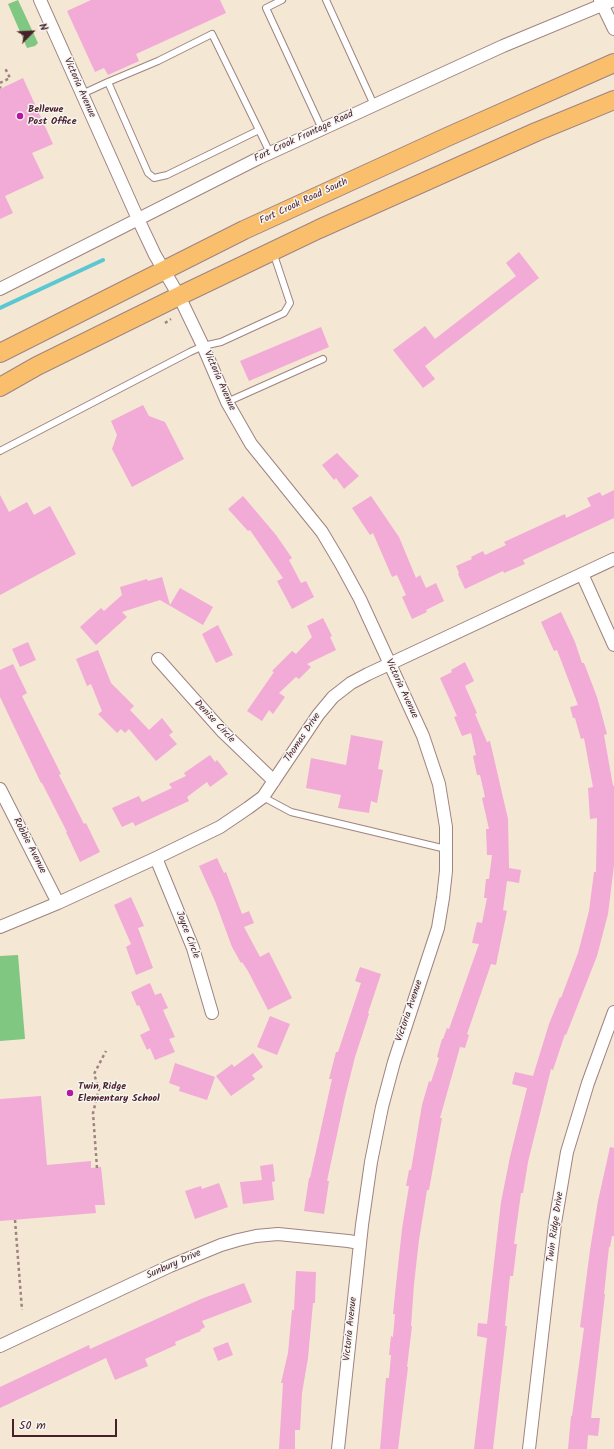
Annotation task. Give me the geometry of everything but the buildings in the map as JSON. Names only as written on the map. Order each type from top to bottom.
[{"type":"main road","name":"Fort Crook Road South","points":[[0,353],[244,230],[327,191],[614,63]]},
{"type":"main road","points":[[0,387],[37,366],[319,229],[536,132],[614,100]]},
{"type":"street","name":"Victoria Avenue","points":[[40,0],[155,255],[179,296],[203,346],[227,402],[251,444],[322,532],[341,564],[360,599],[423,736],[439,784],[443,805],[446,871],[438,928],[396,1054],[384,1100],[371,1162],[360,1243],[338,1449]]},
{"type":"street","name":"Fort Crook Frontage Road","points":[[0,289],[138,218],[270,153],[601,2],[614,0]]},
{"type":"street","points":[[601,2],[614,29]]},
{"type":"street","name":"Thomas Drive","points":[[0,927],[58,904],[156,858],[220,827],[248,808],[262,797],[318,715],[333,697],[351,683],[614,559]]},
{"type":"street","points":[[582,574],[614,645]]},
{"type":"street","name":"Denise Circle","points":[[158,658],[223,732],[274,781]]},
{"type":"street","name":"Robbie Avenue","points":[[0,789],[58,904]]},
{"type":"street","name":"Joyce Circle","points":[[156,858],[193,948],[212,1013]]},
{"type":"street","name":"Twin Ridge Drive","points":[[529,1449],[555,1223],[567,1152],[588,1083],[614,1012]]},
{"type":"street","name":"Sunbury Drive","points":[[0,1346],[170,1266],[232,1241],[256,1236],[278,1234],[360,1243]]},
{"type":"lane","points":[[282,0],[266,8],[322,129]]},
{"type":"lane","points":[[326,0],[374,105]]},
{"type":"lane","points":[[82,94],[158,61],[212,34],[270,153]]},
{"type":"lane","points":[[108,82],[148,173],[154,178],[167,175],[259,130]]},
{"type":"lane","points":[[0,452],[203,346],[221,342],[284,314],[290,303],[272,251]]},
{"type":"lane","points":[[227,402],[323,359]]},
{"type":"lane","points":[[262,797],[291,812],[446,849]]},
{"type":"path","points":[[0,83],[10,78],[5,68]]},
{"type":"path","points":[[165,323],[175,317]]},
{"type":"path","points":[[97,1168],[93,1113],[99,1089],[94,1074],[106,1051]]},
{"type":"path","points":[[15,1220],[22,1310]]},
{"type":"green space","points":[[18,0],[38,43],[35,46],[27,48],[8,4]]},
{"type":"green space","points":[[18,955],[25,1039],[0,1041],[0,956]]},
{"type":"waterway","points":[[0,308],[103,260]]},
{"type":"place","name":"Bellevue Post Office","points":[[20,116]]},
{"type":"place","name":"Twin Ridge Elementary School","points":[[70,1093]]}]
